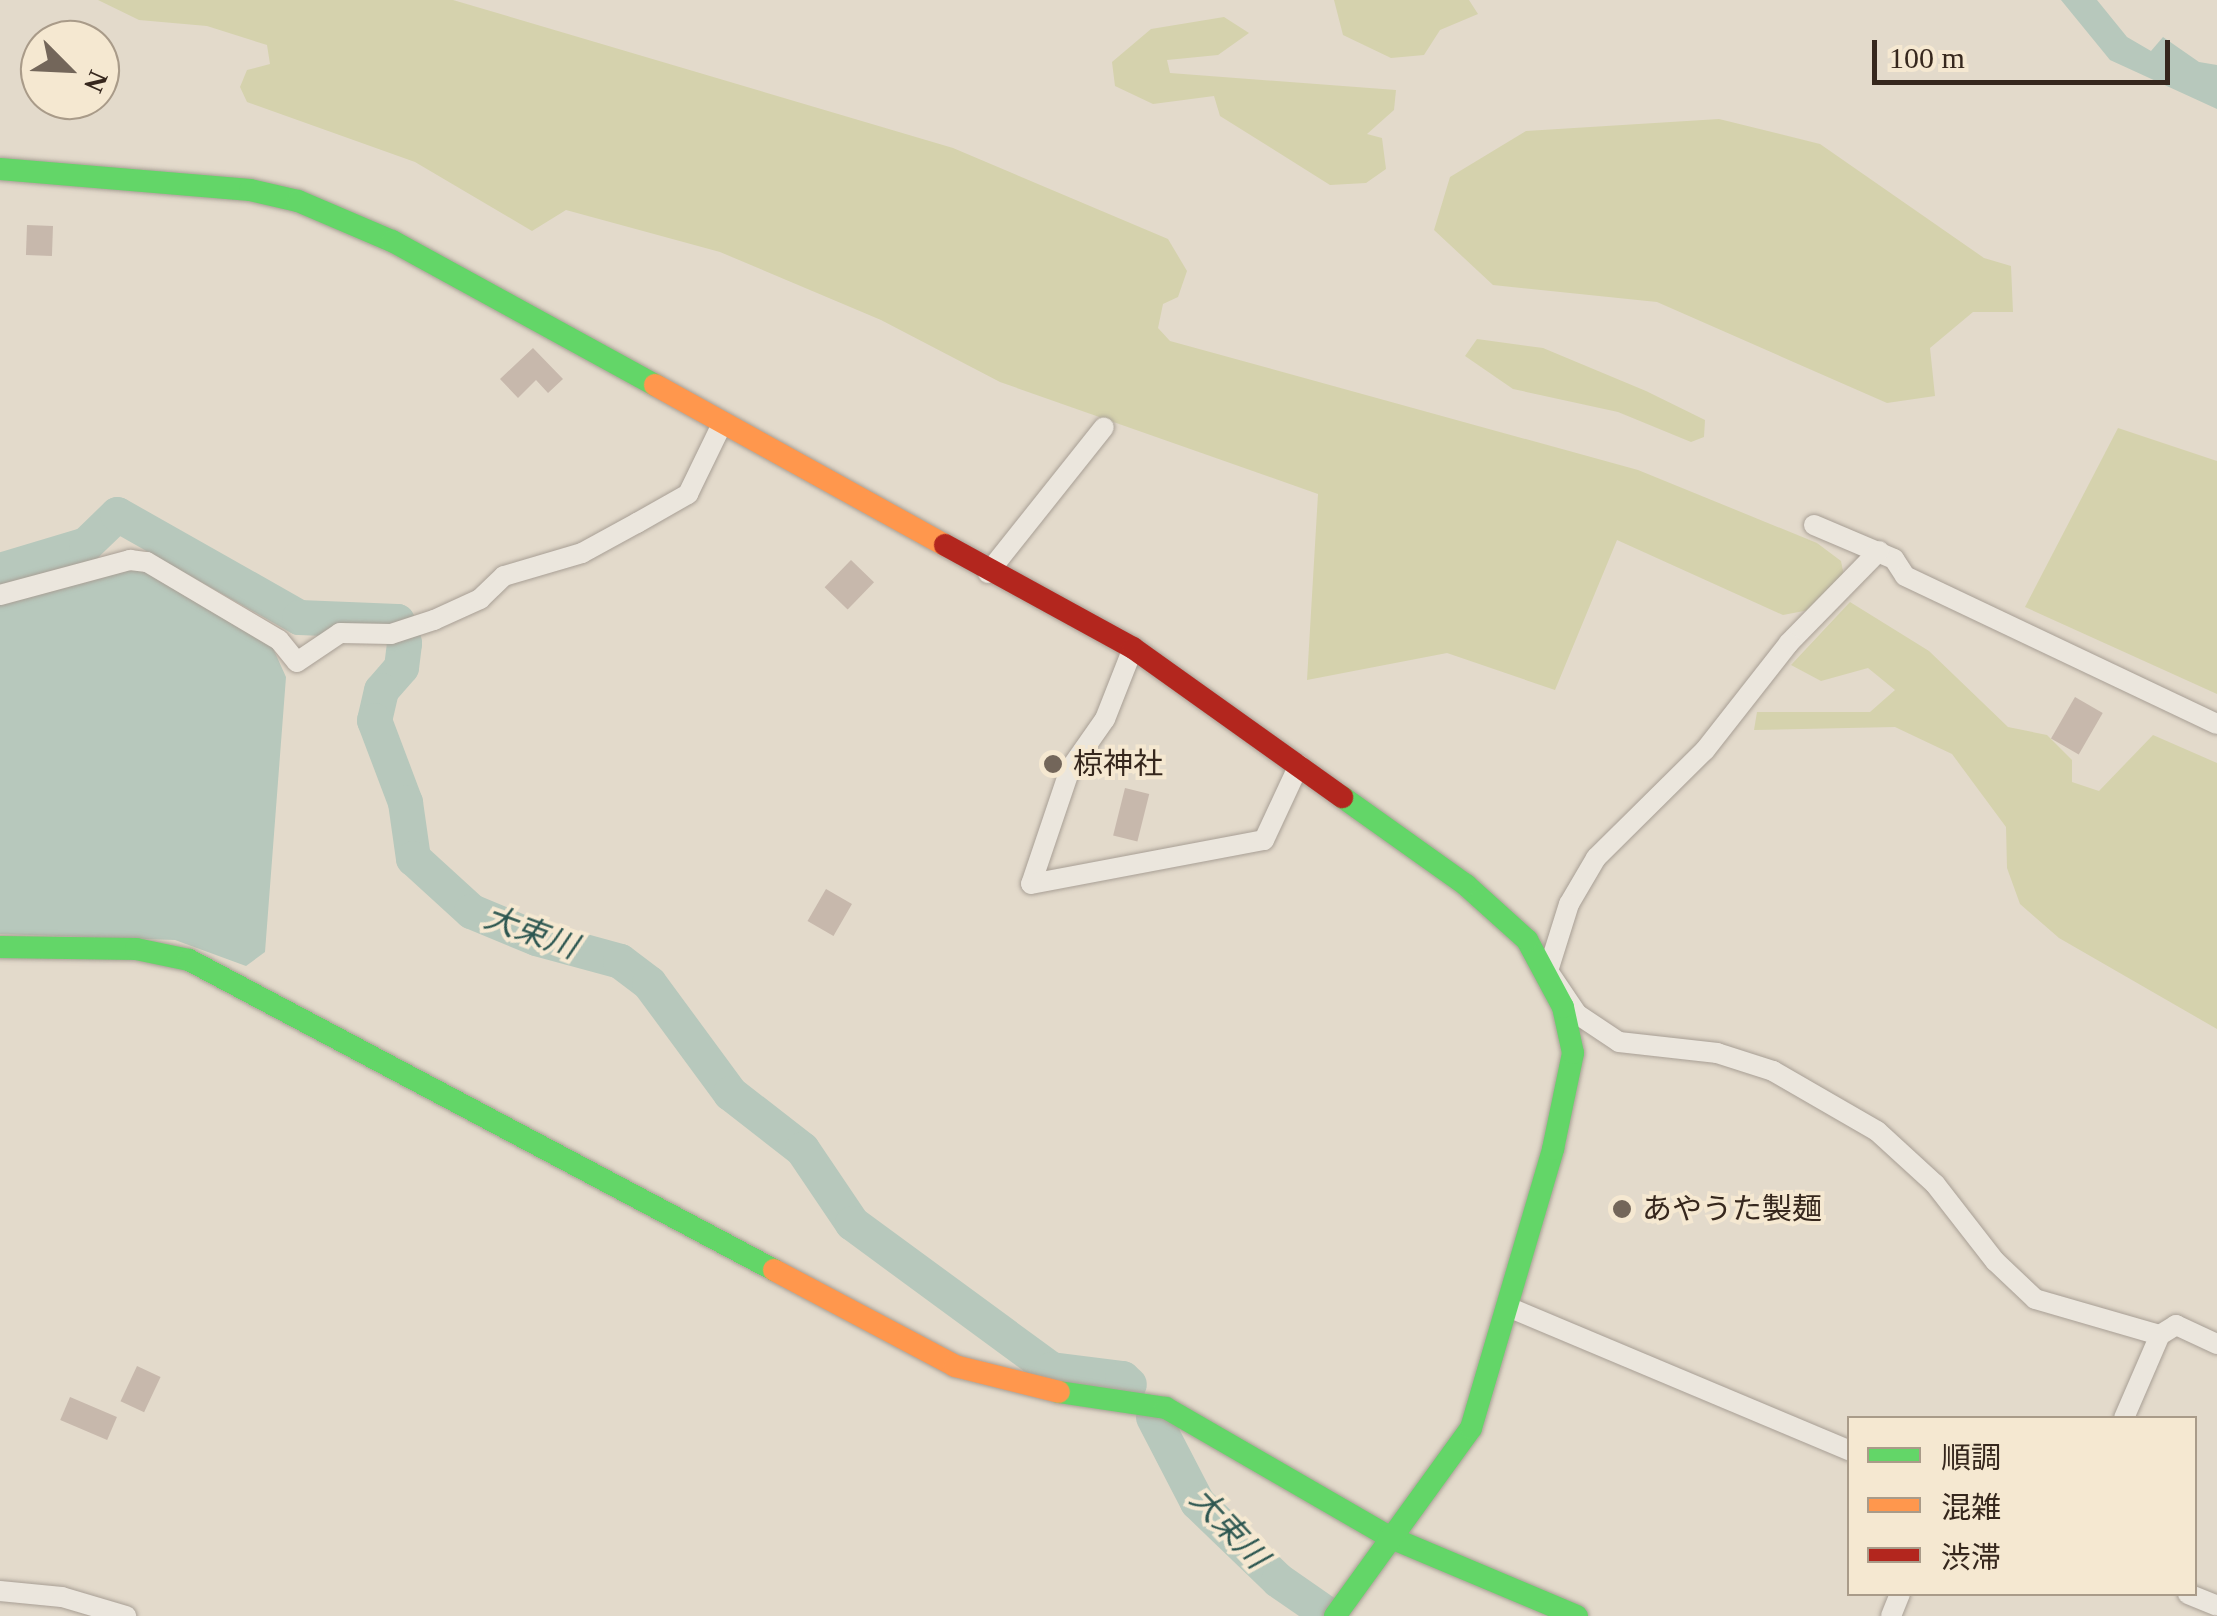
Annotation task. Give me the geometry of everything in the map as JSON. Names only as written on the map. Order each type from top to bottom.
[{"type":"street","points":[[0,168],[250,190],[298,201],[392,241],[988,574],[1133,648],[1466,885],[1528,940],[1577,1014],[1619,1042],[1717,1054],[1773,1071],[1877,1131],[1936,1184],[1995,1261],[2035,1299],[2160,1336]]},
{"type":"street","points":[[0,595],[130,560],[147,562],[278,640],[297,662],[340,633],[399,631],[480,599],[504,576],[582,553],[688,494],[722,424]]},
{"type":"street","points":[[988,574],[1104,427]]},
{"type":"street","points":[[1814,525],[1879,551],[1904,576],[2217,724]]},
{"type":"street","points":[[1335,1616],[1470,1428],[1508,1307],[1573,1053],[1548,971],[1568,904],[1596,858],[1706,750],[1789,643],[1879,551]]},
{"type":"street","points":[[1133,648],[1105,719],[1070,769],[1031,884],[1264,840],[1299,765]]},
{"type":"street","points":[[0,947],[136,949],[189,960],[955,1366],[1021,1386],[1166,1408],[1389,1537],[1576,1616]]},
{"type":"street","points":[[1508,1307],[1847,1450]]},
{"type":"street","points":[[2125,1416],[2160,1336],[2176,1325],[2217,1344]]},
{"type":"street","points":[[0,1592],[62,1597],[126,1616]]},
{"type":"street","points":[[2193,1596],[2217,1606]]},
{"type":"shaded area","points":[[98,0],[453,0],[953,148],[1168,239],[1187,271],[1178,297],[1163,304],[1158,328],[1170,341],[1638,470],[1817,543],[1841,561],[1844,576],[1809,610],[1783,615],[1617,540],[1555,690],[1447,653],[1307,680],[1318,494],[1000,382],[881,320],[720,252],[566,210],[532,231],[415,162],[247,102],[240,87],[247,70],[270,64],[267,45],[207,26],[139,20]]},
{"type":"shaded area","points":[[1334,0],[1469,0],[1478,14],[1440,30],[1424,55],[1391,58],[1343,35]]},
{"type":"shaded area","points":[[2061,0],[2097,0],[2127,37],[2151,51],[2163,37],[2199,62],[2217,65],[2217,109],[2110,60]]},
{"type":"shaded area","points":[[1224,17],[1249,33],[1218,55],[1167,60],[1170,73],[1396,90],[1394,110],[1367,134],[1382,138],[1386,169],[1366,183],[1330,185],[1220,116],[1214,96],[1153,104],[1115,86],[1112,62],[1151,29]]},
{"type":"shaded area","points":[[1719,119],[1820,144],[1984,258],[2011,266],[2013,312],[1973,312],[1930,348],[1935,396],[1887,403],[1657,302],[1493,285],[1434,230],[1450,177],[1526,131]]},
{"type":"shaded area","points":[[1477,339],[1543,348],[1646,391],[1705,420],[1704,437],[1691,442],[1618,412],[1513,389],[1465,356]]},
{"type":"shaded area","points":[[2118,428],[2217,461],[2217,694],[2025,607]]},
{"type":"shaded area","points":[[123,567],[148,567],[272,646],[286,677],[265,952],[246,966],[175,940],[0,934],[0,603]]},
{"type":"shaded area","points":[[1850,602],[1929,651],[2008,727],[2047,735],[2072,760],[2072,782],[2099,791],[2153,735],[2217,763],[2217,1029],[2059,938],[2020,904],[2007,868],[2006,827],[1952,754],[1895,727],[1754,730],[1757,712],[1870,712],[1895,690],[1868,668],[1821,681],[1791,665]]},
{"type":"building","points":[[27,225],[53,226],[52,256],[26,255]]},
{"type":"building","points":[[533,348],[563,379],[548,393],[536,380],[518,398],[500,379]]},
{"type":"building","points":[[851,560],[874,582],[848,610],[825,587]]},
{"type":"building","points":[[2075,697],[2103,713],[2079,755],[2051,739]]},
{"type":"building","points":[[1125,788],[1149,794],[1137,842],[1113,836]]},
{"type":"building","points":[[826,889],[852,904],[833,936],[808,921]]},
{"type":"building","points":[[137,1366],[161,1377],[144,1412],[121,1401]]},
{"type":"building","points":[[70,1397],[117,1417],[107,1440],[60,1420]]},
{"type":"waterway","name":"大束川","points":[[0,570],[86,544],[117,514],[299,617],[397,621],[404,643],[401,667],[381,690],[374,720],[405,802],[413,858],[471,911],[536,938],[620,961],[649,983],[730,1093],[802,1149],[852,1223],[1051,1369],[1122,1378],[1129,1384]]},
{"type":"waterway","name":"大束川","points":[[1153,1417],[1197,1502],[1278,1580],[1330,1616]]},
{"type":"traffic: fast","points":[[0,169],[250,190],[298,201],[392,241],[655,385]]},
{"type":"traffic: fast","points":[[1335,1616],[1471,1428],[1553,1149],[1573,1053],[1563,1007],[1527,940],[1466,885],[1342,797]]},
{"type":"traffic: fast","points":[[0,947],[136,949],[189,960],[774,1270]]},
{"type":"traffic: fast","points":[[1059,1392],[1166,1408],[1389,1537],[1577,1616]]},
{"type":"traffic: slow","points":[[655,385],[945,545]]},
{"type":"traffic: slow","points":[[774,1270],[955,1366],[1059,1392]]},
{"type":"traffic: jam","points":[[945,545],[1133,648],[1342,797]]},
{"type":"place","name":"椋神社","points":[[1053,764]]},
{"type":"place","name":"あやうた製麺","points":[[1622,1209]]}]
